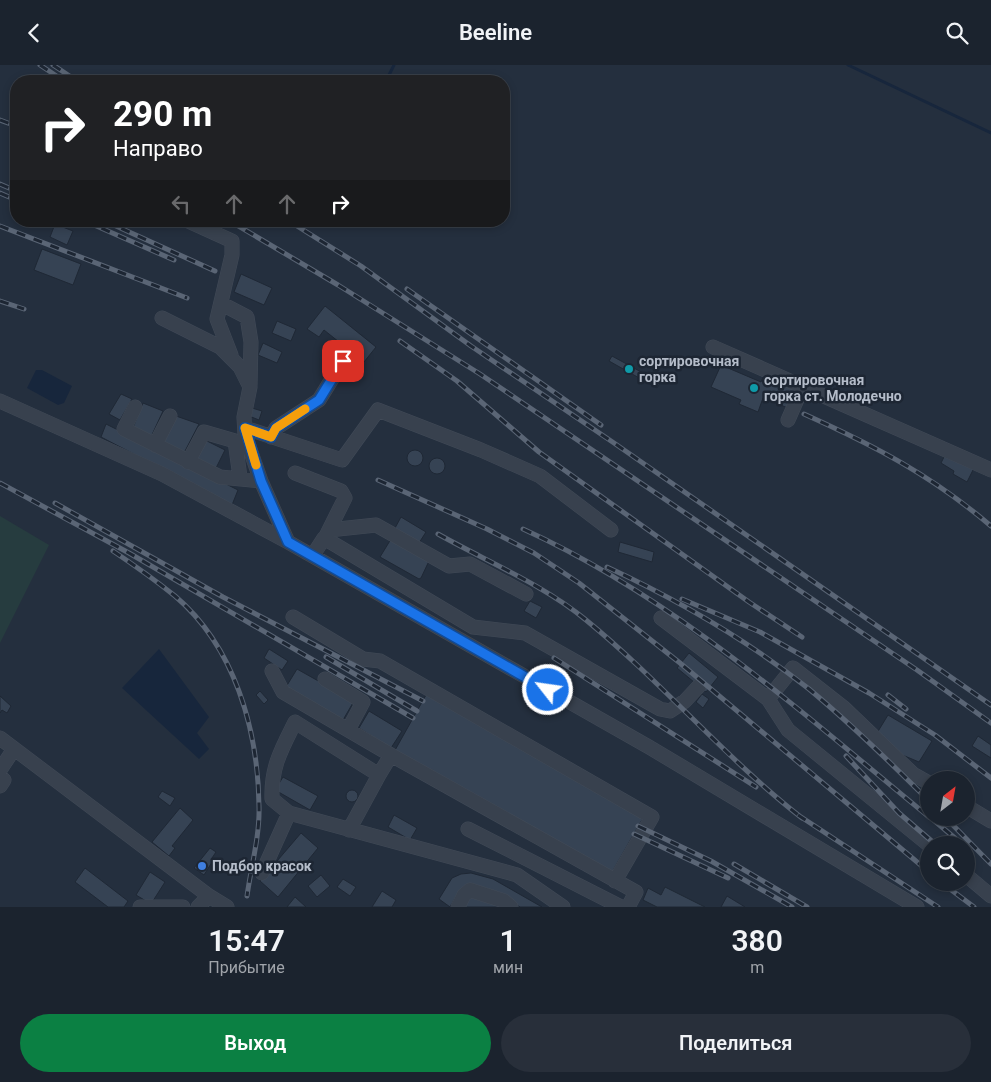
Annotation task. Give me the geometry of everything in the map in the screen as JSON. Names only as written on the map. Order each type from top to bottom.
[{"type":"lane","points":[[201,227],[232,241],[232,255],[218,319],[233,360]]},
{"type":"lane","points":[[222,304],[247,317],[251,342],[250,387],[244,417],[245,428],[261,481],[288,542]]},
{"type":"lane","points":[[162,318],[220,347],[240,367],[250,387]]},
{"type":"lane","points":[[713,347],[991,470]]},
{"type":"lane","points":[[271,437],[276,428],[319,400],[343,361]]},
{"type":"lane","points":[[788,421],[803,386]]},
{"type":"lane","points":[[0,401],[162,474],[312,555],[649,747],[917,907]]},
{"type":"lane","points":[[135,407],[124,429],[220,477],[240,477],[261,481]]},
{"type":"lane","points":[[245,428],[342,460],[378,410],[481,450],[540,476],[611,530]]},
{"type":"lane","points":[[155,445],[170,416]]},
{"type":"lane","points":[[188,462],[204,432],[235,441],[240,477]]},
{"type":"lane","points":[[295,473],[341,491],[345,498],[327,534],[312,555]]},
{"type":"lane","points":[[327,534],[376,525],[449,566],[470,564],[526,595]]},
{"type":"lane","points":[[327,534],[473,627],[524,633],[660,709],[670,711],[699,686]]},
{"type":"lane","points":[[293,617],[363,659],[380,661],[652,817],[615,881]]},
{"type":"lane","points":[[660,618],[768,699],[788,730],[920,838]]},
{"type":"lane","points":[[768,699],[793,668],[844,708],[920,778]]},
{"type":"lane","points":[[272,671],[283,693],[636,893],[628,907]]},
{"type":"lane","points":[[325,679],[363,702],[348,730]]},
{"type":"lane","points":[[379,775],[295,722],[276,760],[271,781],[272,799],[288,813],[517,875],[563,907]]},
{"type":"lane","points":[[0,738],[209,896],[227,907]]},
{"type":"lane","points":[[0,770],[14,749]]},
{"type":"lane","points":[[349,829],[391,755]]},
{"type":"lane","points":[[0,777],[4,780],[0,786]]},
{"type":"lane","points":[[975,811],[991,821]]},
{"type":"lane","points":[[262,873],[288,813]]},
{"type":"lane","points":[[468,829],[621,907]]},
{"type":"lane","points":[[975,883],[991,896]]},
{"type":"lane","points":[[458,907],[464,895],[470,890],[504,901],[511,907]]},
{"type":"lane","points":[[198,907],[209,896]]},
{"type":"lane","points":[[140,907],[183,907]]},
{"type":"green space","points":[[0,516],[49,545],[0,643]]},
{"type":"water","points":[[36,370],[42,370],[72,386],[64,403],[58,405],[27,388]]},
{"type":"water","points":[[159,649],[209,717],[197,733],[209,749],[199,759],[122,688]]},
{"type":"building","points":[[54,227],[63,227],[73,231],[67,245],[50,237]]},
{"type":"building","points":[[42,249],[81,264],[73,285],[34,270]]},
{"type":"building","points":[[241,274],[272,288],[264,305],[234,292]]},
{"type":"building","points":[[325,306],[376,347],[364,362],[324,330],[319,337],[307,329]]},
{"type":"building","points":[[277,321],[296,329],[291,341],[272,333]]},
{"type":"building","points":[[263,343],[282,352],[277,363],[258,355]]},
{"type":"building","name":"сортировочная горка","points":[[612,356],[654,379],[656,376],[662,380],[657,388],[609,361]]},
{"type":"building","name":"сортировочная горка ст. Молодечно","points":[[721,365],[761,382],[764,375],[796,389],[788,408],[763,398],[758,412],[739,404],[741,400],[711,387]]},
{"type":"building","points":[[121,394],[132,399],[120,420],[109,414]]},
{"type":"building","points":[[143,403],[163,411],[150,439],[132,430]]},
{"type":"building","points":[[252,408],[262,411],[259,420],[249,416]]},
{"type":"building","points":[[176,416],[199,424],[184,453],[164,442]]},
{"type":"building","points":[[106,424],[238,490],[232,505],[101,437]]},
{"type":"building","points":[[205,440],[225,450],[215,470],[194,460]]},
{"type":"building","points":[[415,450],[421,452],[423,458],[421,464],[415,466],[409,464],[407,458],[409,452]]},
{"type":"building","points":[[945,455],[974,468],[967,482],[953,474],[954,471],[941,463]]},
{"type":"building","points":[[437,458],[443,460],[445,466],[443,472],[437,474],[431,472],[429,466],[431,460]]},
{"type":"building","points":[[401,517],[426,532],[419,543],[395,528]]},
{"type":"building","points":[[391,539],[429,561],[421,578],[419,579],[380,557]]},
{"type":"building","points":[[620,542],[654,552],[652,562],[618,552]]},
{"type":"building","points":[[530,601],[542,607],[536,618],[524,611]]},
{"type":"building","points":[[269,649],[288,661],[282,670],[264,658]]},
{"type":"building","points":[[689,653],[718,677],[706,692],[677,668]]},
{"type":"building","points":[[297,669],[354,701],[343,720],[286,687]]},
{"type":"building","points":[[260,691],[268,700],[264,704],[256,695]]},
{"type":"building","points":[[702,694],[709,699],[703,708],[696,702]]},
{"type":"building","points":[[426,695],[643,818],[611,874],[394,752]]},
{"type":"building","points":[[0,696],[11,706],[7,713],[2,710],[0,713]]},
{"type":"building","points":[[369,711],[402,731],[391,748],[359,728]]},
{"type":"building","points":[[888,715],[932,741],[919,762],[900,754],[877,733]]},
{"type":"building","points":[[978,736],[991,745],[991,758],[972,746]]},
{"type":"building","points":[[283,777],[318,796],[310,810],[275,790]]},
{"type":"building","points":[[352,790],[358,796],[352,802],[346,796]]},
{"type":"building","points":[[162,791],[175,798],[170,806],[158,797]]},
{"type":"building","points":[[180,808],[193,820],[172,846],[175,848],[169,856],[152,842]]},
{"type":"building","points":[[394,815],[417,828],[410,840],[388,827]]},
{"type":"building","points":[[301,833],[318,848],[278,897],[260,881]]},
{"type":"building","points":[[210,848],[216,852],[204,875],[194,868]]},
{"type":"building","points":[[85,868],[128,901],[124,907],[108,907],[75,882]]},
{"type":"building","points":[[150,872],[165,882],[151,904],[136,895]]},
{"type":"building","points":[[471,873],[493,879],[542,907],[520,907],[501,895],[466,885],[459,891],[450,907],[439,899],[452,878],[461,874]]},
{"type":"building","points":[[321,875],[330,886],[317,897],[308,886]]},
{"type":"building","points":[[343,879],[356,887],[350,896],[337,887]]},
{"type":"building","points":[[665,887],[705,907],[657,907],[643,900],[648,888],[661,895]]},
{"type":"building","points":[[382,891],[396,900],[392,907],[372,907]]},
{"type":"building","points":[[470,894],[502,907],[463,907]]},
{"type":"building","points":[[727,896],[745,907],[721,907]]},
{"type":"building","points":[[295,897],[306,907],[287,907]]},
{"type":"waterway","points":[[389,75],[394,65]]},
{"type":"waterway","points":[[848,65],[991,133]]},
{"type":"railway","points":[[40,65],[55,75]]},
{"type":"railway","points":[[53,65],[68,75]]},
{"type":"railway","points":[[0,120],[10,124]]},
{"type":"railway","points":[[0,184],[10,188]]},
{"type":"railway","points":[[0,193],[10,197]]},
{"type":"railway","points":[[0,226],[187,298]]},
{"type":"railway","points":[[99,227],[174,260]]},
{"type":"railway","points":[[118,227],[215,271]]},
{"type":"railway","points":[[240,227],[338,285],[480,374],[917,670],[991,723]]},
{"type":"railway","points":[[299,227],[361,266],[471,346],[991,705]]},
{"type":"railway","points":[[407,289],[601,425]]},
{"type":"railway","points":[[0,301],[24,309]]},
{"type":"railway","points":[[400,341],[457,381],[539,452],[749,602],[802,637]]},
{"type":"railway","points":[[804,414],[902,463],[946,491],[991,526]]},
{"type":"railway","points":[[378,480],[487,529],[534,553],[579,583],[680,663],[920,864]]},
{"type":"railway","points":[[0,483],[129,553],[413,718]]},
{"type":"railway","points":[[55,503],[223,597],[423,701]]},
{"type":"railway","points":[[523,529],[579,557],[633,588],[685,623],[735,659],[920,810]]},
{"type":"railway","points":[[438,534],[570,607],[614,644],[746,770],[802,818]]},
{"type":"railway","points":[[113,551],[175,596],[196,617],[228,665],[239,692],[248,720],[258,777],[259,817],[257,840],[247,896]]},
{"type":"railway","points":[[607,567],[686,607],[737,638],[785,671],[840,716],[920,792]]},
{"type":"railway","points":[[682,599],[760,632],[869,693],[935,735],[991,778]]},
{"type":"railway","points":[[326,657],[417,711]]},
{"type":"railway","points":[[554,658],[756,787]]},
{"type":"railway","points":[[888,695],[906,709]]},
{"type":"railway","points":[[846,756],[899,813],[926,836]]},
{"type":"railway","points":[[798,815],[938,907]]},
{"type":"railway","points":[[638,826],[711,861],[792,907]]},
{"type":"railway","points":[[941,826],[952,836]]},
{"type":"railway","points":[[954,826],[991,864]]},
{"type":"railway","points":[[634,834],[728,878]]},
{"type":"railway","points":[[734,864],[807,907]]},
{"type":"railway","points":[[953,891],[974,907]]},
{"type":"slow traffic","points":[[256,465],[245,435],[245,428],[271,437],[276,428],[305,409]]},
{"type":"place","name":"сортировочная горка","points":[[629,369]]},
{"type":"place","name":"сортировочная горка ст. Молодечно","points":[[754,388]]},
{"type":"place","name":"Подбор красок","points":[[202,866]]},
{"type":"route","points":[[343,361],[319,400],[276,428],[271,437],[245,428],[245,435],[261,481],[288,542],[548,690]]}]
